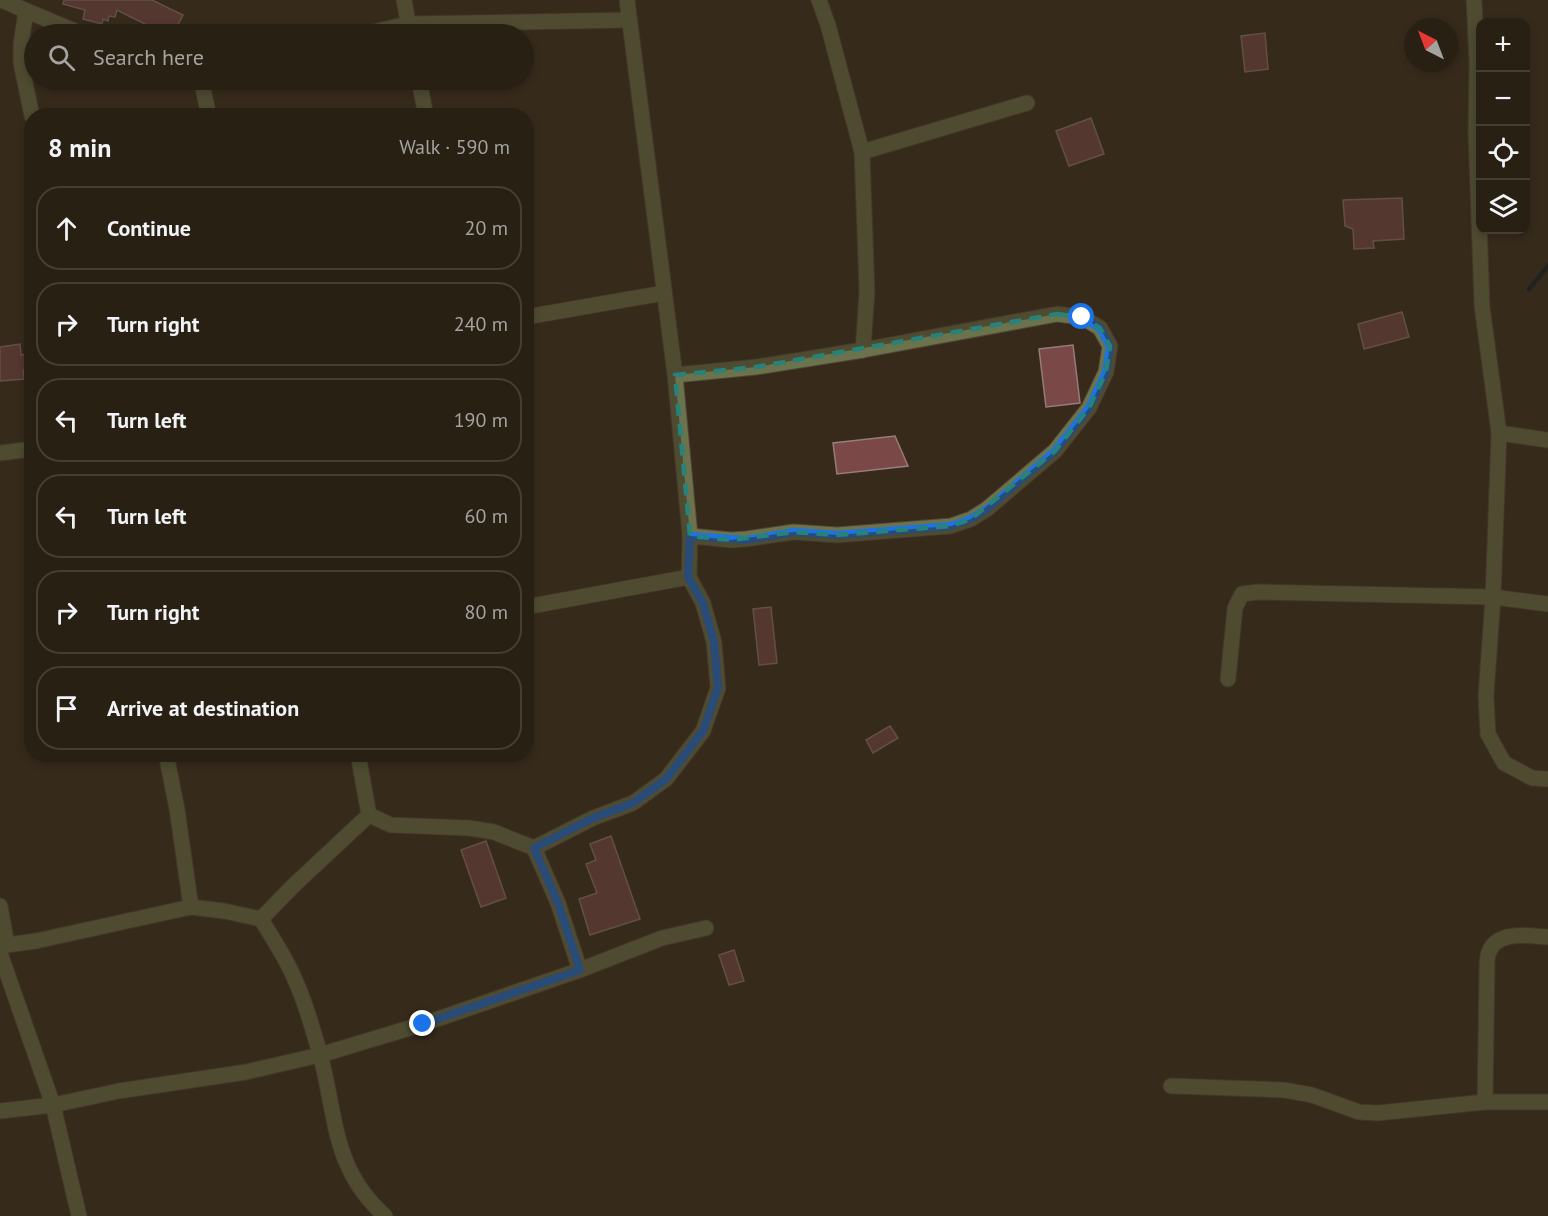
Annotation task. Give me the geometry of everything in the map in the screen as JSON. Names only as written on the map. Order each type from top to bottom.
[{"type":"street","points":[[2,0],[58,24]]},
{"type":"street","points":[[404,0],[408,24]]},
{"type":"street","points":[[534,848],[593,818],[633,803],[666,779],[703,731],[718,688],[714,642],[703,603],[688,577],[690,536],[675,375],[627,0]]},
{"type":"street","points":[[819,0],[828,25],[862,152],[867,292],[864,350]]},
{"type":"street","points":[[1474,0],[1482,306],[1499,433],[1493,597],[1486,696],[1488,734],[1504,763],[1532,778],[1548,779]]},
{"type":"street","points":[[24,24],[26,11]]},
{"type":"street","points":[[531,24],[628,20]]},
{"type":"street","points":[[24,24],[21,44],[24,77]]},
{"type":"street","points":[[27,90],[30,108]]},
{"type":"street","points":[[204,90],[207,108]]},
{"type":"street","points":[[421,90],[424,108]]},
{"type":"street","points":[[862,152],[1027,103]]},
{"type":"street","points":[[534,316],[664,293]]},
{"type":"street","points":[[675,375],[756,367],[864,350],[1057,314],[1082,317],[1100,328],[1110,346],[1106,372],[1089,408],[1055,451],[987,509],[971,519],[951,526],[837,535],[794,532],[746,540],[690,536]]},
{"type":"street","points":[[1499,433],[1548,440]]},
{"type":"street","points":[[0,453],[24,450]]},
{"type":"street","points":[[534,606],[688,577]]},
{"type":"street","points":[[1228,679],[1235,608],[1242,594],[1257,592],[1493,597],[1548,604]]},
{"type":"street","points":[[168,762],[191,907]]},
{"type":"street","points":[[359,762],[369,815]]},
{"type":"street","points":[[369,815],[391,825],[469,828],[494,832],[534,848],[558,903],[580,970]]},
{"type":"street","points":[[261,919],[369,815]]},
{"type":"street","points":[[0,906],[2,948],[53,1105],[79,1216]]},
{"type":"street","points":[[2,948],[191,907],[261,919],[288,964],[304,1003],[320,1055],[340,1150],[352,1178],[370,1203],[385,1216]]},
{"type":"street","points":[[0,1111],[53,1105],[119,1091],[246,1072],[320,1055],[423,1024],[580,970],[662,938],[706,928]]},
{"type":"street","points":[[1485,1102],[1486,967],[1489,951],[1497,941],[1510,936],[1548,937]]},
{"type":"street","points":[[1171,1086],[1284,1090],[1312,1095],[1359,1112],[1378,1113],[1485,1102],[1548,1102]]},
{"type":"highlighted area","points":[[1057,314],[1082,317],[1100,328],[1110,346],[1106,372],[1089,408],[1055,451],[971,519],[951,526],[837,535],[794,532],[731,540],[690,536],[675,375],[756,367]]},
{"type":"building","points":[[64,0],[152,0],[183,15],[178,24],[145,24],[117,10],[115,17],[109,16],[108,21],[103,19],[102,24],[83,19],[85,10],[63,4]]},
{"type":"building","points":[[1265,33],[1268,69],[1245,72],[1241,36]]},
{"type":"building","points":[[1091,118],[1104,154],[1069,166],[1056,131]]},
{"type":"building","points":[[1402,198],[1404,239],[1373,241],[1374,248],[1354,249],[1353,229],[1345,226],[1343,200]]},
{"type":"building","points":[[1402,312],[1409,337],[1364,349],[1358,324]]},
{"type":"building","points":[[20,344],[21,355],[24,354],[24,379],[0,381],[0,347]]},
{"type":"building","points":[[1073,345],[1080,403],[1046,407],[1039,349]]},
{"type":"building","points":[[895,436],[908,466],[837,474],[833,443]]},
{"type":"building","points":[[771,607],[777,663],[759,665],[753,609]]},
{"type":"building","points":[[890,726],[898,738],[873,753],[866,740]]},
{"type":"building","points":[[611,836],[640,919],[590,935],[579,899],[597,893],[586,864],[596,860],[590,844]]},
{"type":"building","points":[[486,841],[506,898],[481,907],[461,850]]},
{"type":"building","points":[[734,950],[744,981],[729,985],[719,955]]},
{"type":"waterway","points":[[1529,289],[1548,266]]},
{"type":"route","points":[[423,1024],[580,970],[558,903],[534,848],[593,818],[633,803],[666,779],[703,731],[718,688],[714,642],[703,603],[688,577],[690,536],[746,540],[794,532],[837,535],[951,526],[971,519],[987,509],[1055,451],[1089,408],[1106,372],[1110,346],[1100,328],[1082,317]]}]
